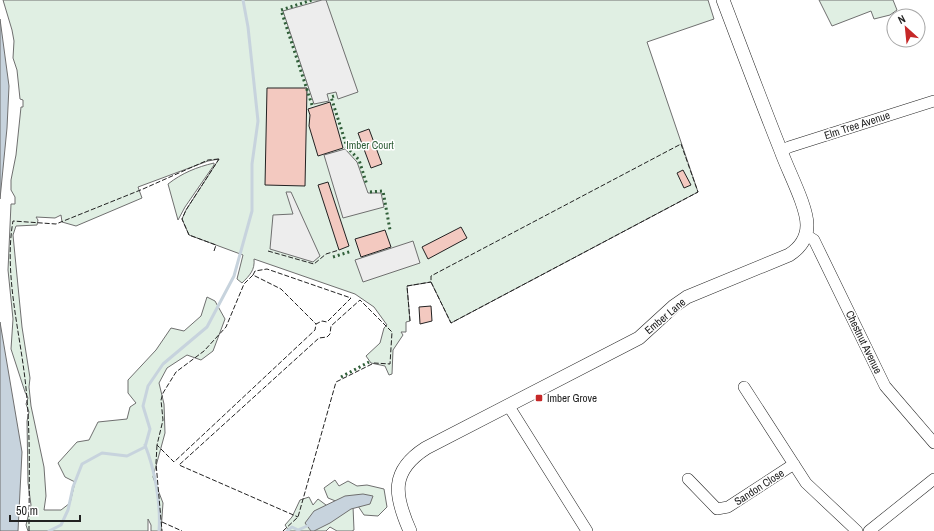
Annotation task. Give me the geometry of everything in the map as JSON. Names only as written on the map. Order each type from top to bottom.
[{"type":"main road","points":[[723,0],[780,151],[805,211],[807,222],[806,235]]},
{"type":"main road","name":"Ember Lane","points":[[410,531],[402,510],[398,493],[400,475],[407,463],[416,454],[639,338],[674,306],[687,297],[789,255],[800,245],[806,235]]},
{"type":"street","name":"Elm Tree Avenue","points":[[780,151],[933,104]]},
{"type":"street","name":"Chestnut Avenue","points":[[806,235],[814,240],[885,386],[934,443]]},
{"type":"street","name":"Sandon Close","points":[[744,387],[806,483],[857,531]]},
{"type":"street","points":[[508,405],[587,531]]},
{"type":"street","name":"Sandon Close","points":[[688,479],[717,508],[728,507],[794,464]]},
{"type":"street","points":[[869,531],[934,479]]},
{"type":"green space","name":"Imber Court","points":[[3,0],[708,0],[714,19],[647,42],[698,192],[451,323],[431,282],[407,286],[410,321],[406,322],[406,332],[401,332],[403,335],[393,350],[392,374],[389,375],[385,366],[371,363],[366,356],[380,343],[384,328],[387,325],[374,307],[355,294],[254,259],[254,266],[251,272],[242,283],[237,279],[243,255],[189,235],[182,219],[186,210],[219,159],[208,161],[138,187],[142,198],[76,226],[62,222],[61,215],[55,218],[36,217],[38,220],[37,225],[16,226],[13,235],[22,327],[30,378],[29,387],[31,406],[44,467],[46,496],[44,510],[61,510],[70,503],[75,482],[65,477],[58,463],[77,442],[89,440],[98,422],[127,419],[130,407],[136,403],[128,393],[128,380],[156,350],[171,328],[184,331],[201,316],[207,297],[215,301],[225,319],[213,351],[201,360],[187,355],[167,368],[159,383],[164,404],[165,433],[153,477],[163,503],[161,531],[151,531],[151,525],[148,519],[148,531],[28,531],[26,525],[31,505],[28,483],[27,421],[29,412],[26,404],[28,398],[11,349],[13,319],[8,270],[11,204],[15,204],[15,197],[11,190],[11,180],[16,155],[23,100],[20,99],[17,70],[13,58],[14,41],[12,30]]},
{"type":"green space","points":[[819,0],[893,0],[896,8],[886,8],[886,16],[874,19],[871,11],[832,26]]},
{"type":"green space","points":[[214,163],[178,220],[168,184],[190,171]]},
{"type":"green space","points":[[335,480],[339,486],[348,481],[357,486],[367,485],[384,489],[387,507],[378,516],[364,515],[358,506],[353,506],[354,530],[352,531],[337,531],[330,527],[326,531],[289,531],[285,525],[292,517],[300,500],[309,497],[313,505],[318,499],[338,514],[343,504],[328,498],[324,488]]},
{"type":"shaded area","points":[[326,0],[358,92],[338,99],[336,92],[327,94],[329,101],[314,104],[283,11]]},
{"type":"shaded area","points":[[0,19],[9,86],[7,128],[0,199]]},
{"type":"shaded area","points":[[345,149],[357,162],[368,193],[381,193],[384,207],[343,218],[324,155]]},
{"type":"shaded area","points":[[286,192],[291,192],[320,256],[313,262],[270,249],[273,215],[293,214]]},
{"type":"shaded area","points":[[413,241],[420,263],[363,282],[355,260]]},
{"type":"shaded area","points":[[0,322],[22,452],[18,531],[0,531]]},
{"type":"shaded area","points":[[363,494],[373,496],[370,504],[351,509],[330,523],[314,531],[311,531],[305,523],[314,511],[345,496]]},
{"type":"building","points":[[267,88],[307,88],[305,186],[265,185]]},
{"type":"building","points":[[330,102],[343,148],[318,156],[309,126],[310,115],[308,109]]},
{"type":"building","points":[[369,129],[382,164],[371,168],[358,133]]},
{"type":"building","points":[[683,170],[691,185],[684,188],[677,173]]},
{"type":"building","points":[[328,182],[349,246],[339,250],[318,185]]},
{"type":"building","points":[[461,227],[467,238],[428,259],[422,247]]},
{"type":"building","points":[[385,230],[391,247],[361,257],[355,239]]},
{"type":"building","points":[[431,306],[432,321],[420,324],[419,307]]},
{"type":"waterway","points":[[49,531],[61,525],[68,510],[73,487],[82,464],[102,453],[127,456],[145,447],[150,429],[143,406],[148,386],[163,364],[207,327],[234,276],[252,211],[252,164],[258,121],[248,27],[243,0]]},
{"type":"waterway","points":[[145,445],[152,465],[156,487],[159,510],[159,531]]},
{"type":"waterway","points":[[287,531],[292,527],[298,530],[307,526]]},
{"type":"hedge","points":[[312,0],[281,10],[312,105]]},
{"type":"hedge","points":[[334,96],[331,97],[347,147],[359,160],[367,185]]},
{"type":"hedge","points":[[370,192],[383,191],[390,230]]},
{"type":"hedge","points":[[333,257],[352,251]]},
{"type":"hedge","points":[[341,377],[369,362]]},
{"type":"fence","points":[[681,144],[698,192],[451,323],[431,282],[431,276],[681,144]]},
{"type":"fence","points":[[214,251],[216,245],[189,235],[182,219],[186,210],[219,159]]},
{"type":"fence","points":[[29,531],[27,398],[11,280],[10,260],[13,221],[56,224],[143,189],[208,160],[219,159]]},
{"type":"fence","points":[[268,251],[314,264],[326,254],[339,250]]},
{"type":"fence","points":[[253,275],[255,271],[267,269],[351,298],[327,322],[322,321],[316,324],[315,330],[174,462],[157,445],[163,420],[161,400],[163,393],[176,372],[204,351],[226,327],[244,284],[253,275],[281,289],[316,324]]},
{"type":"fence","points":[[410,321],[407,286],[431,282]]},
{"type":"fence","points":[[283,531],[298,517],[336,382],[374,363],[390,364],[392,332],[360,300],[331,326],[330,334],[327,337],[319,338],[179,465],[298,517]]},
{"type":"fence","points":[[157,445],[156,463],[162,531]]},
{"type":"fence","points":[[162,522],[182,531]]},
{"type":"place","name":"Imber Grove","points":[[539,398]]}]
